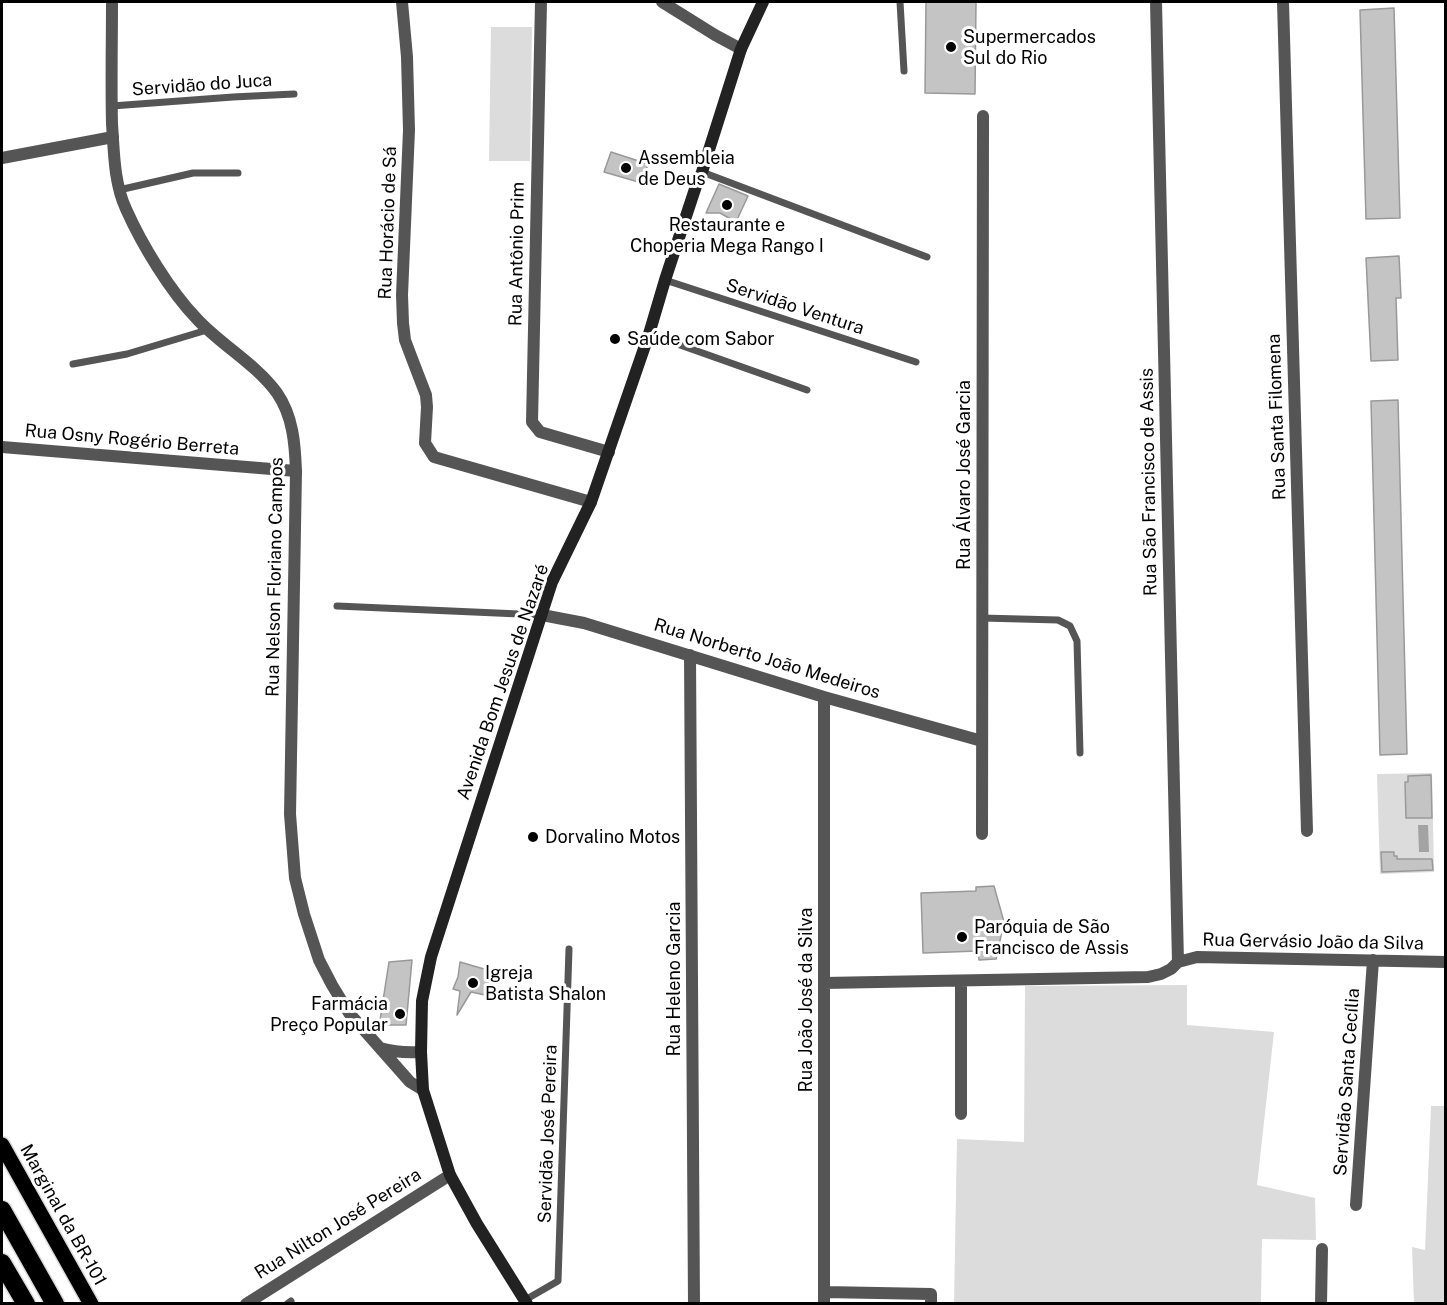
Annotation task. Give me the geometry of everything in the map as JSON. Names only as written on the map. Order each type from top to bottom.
[{"type":"highway","points":[[2,1210],[55,1304]]},
{"type":"highway","points":[[2,1263],[26,1304]]},
{"type":"main road","name":"Avenida Bom Jesus de Nazaré","points":[[526,1302],[477,1224],[450,1175],[423,1090],[422,1000],[431,957],[552,582],[591,502],[609,453],[741,49],[763,2]]},
{"type":"main road","name":"Marginal da BR-101","points":[[2,1145],[90,1304]]},
{"type":"street","name":"Rua Nelson Floriano Campos","points":[[112,2],[112,106],[115,169],[125,208],[152,258],[185,306],[207,330],[249,365],[276,393],[285,408],[294,440],[296,471],[290,814],[295,878],[304,914],[319,960],[349,1013],[410,1082],[423,1090]]},
{"type":"street","name":"Rua Horácio de Sá","points":[[402,2],[409,120],[402,295],[403,323],[408,348],[426,395],[425,442],[434,457],[591,502]]},
{"type":"street","name":"Rua Antônio Prim","points":[[541,2],[532,422],[540,432],[609,453]]},
{"type":"street","points":[[662,2],[741,49]]},
{"type":"street","name":"Rua São Francisco de Assis","points":[[1156,2],[1178,962]]},
{"type":"street","name":"Rua Santa Filomena","points":[[1283,2],[1307,831]]},
{"type":"street","name":"Rua Álvaro José Garcia","points":[[982,834],[983,116]]},
{"type":"street","points":[[2,158],[113,137]]},
{"type":"street","name":"Rua Osny Rogério Berreta","points":[[2,447],[296,471]]},
{"type":"street","name":"Rua Norberto João Medeiros","points":[[542,615],[584,623],[824,697],[982,741]]},
{"type":"street","name":"Rua Heleno Garcia","points":[[690,655],[694,1304]]},
{"type":"street","name":"Rua João José da Silva","points":[[824,697],[824,1298]]},
{"type":"street","name":"Rua Gervásio João da Silva","points":[[824,983],[1148,977],[1161,974],[1178,962],[1197,957],[1446,962]]},
{"type":"street","name":"Servidão Santa Cecília","points":[[1356,1205],[1373,960]]},
{"type":"street","points":[[961,981],[961,1114]]},
{"type":"street","points":[[379,1048],[393,1052],[421,1052]]},
{"type":"street","name":"Rua Nilton José Pereira","points":[[246,1304],[450,1175]]},
{"type":"street","points":[[1321,1304],[1322,1249]]},
{"type":"street","points":[[824,1298],[931,1299]]},
{"type":"lane","points":[[900,2],[904,71]]},
{"type":"lane","name":"Servidão do Juca","points":[[112,106],[294,94]]},
{"type":"lane","points":[[702,172],[927,257]]},
{"type":"lane","points":[[119,190],[187,174],[238,173]]},
{"type":"lane","name":"Servidão Ventura","points":[[665,280],[916,362]]},
{"type":"lane","points":[[73,364],[127,354],[207,330]]},
{"type":"lane","points":[[649,334],[807,390]]},
{"type":"lane","points":[[337,606],[542,615]]},
{"type":"lane","points":[[982,618],[1058,620],[1070,626],[1077,641],[1080,753]]},
{"type":"lane","name":"Servidão José Pereira","points":[[526,1302],[558,1281],[569,949]]},
{"type":"shaded area","points":[[491,27],[532,27],[530,161],[489,161]]},
{"type":"shaded area","points":[[1432,773],[1434,872],[1380,874],[1377,774]]},
{"type":"shaded area","points":[[1418,825],[1428,825],[1429,852],[1419,852]]},
{"type":"shaded area","points":[[1187,985],[1187,1025],[1274,1032],[1257,1185],[1315,1198],[1316,1240],[1262,1239],[1261,1303],[954,1303],[957,1139],[1024,1142],[1025,986]]},
{"type":"shaded area","points":[[1431,1106],[1445,1106],[1445,1303],[1414,1303],[1412,1247],[1425,1250]]},
{"type":"building","name":"Supermercados Sul do Rio","points":[[926,2],[976,2],[975,94],[925,93]]},
{"type":"building","points":[[1394,8],[1400,218],[1366,219],[1360,10]]},
{"type":"building","name":"Assembleia de Deus","points":[[611,152],[648,164],[642,183],[604,172]]},
{"type":"building","name":"Restaurante e Choperia Mega Rango I","points":[[719,184],[748,196],[736,222],[720,213],[706,213]]},
{"type":"building","points":[[1399,256],[1401,298],[1396,298],[1398,360],[1371,361],[1366,258]]},
{"type":"building","points":[[1398,400],[1407,754],[1380,755],[1371,401]]},
{"type":"building","points":[[1431,775],[1432,818],[1406,818],[1405,782],[1408,782],[1408,776]]},
{"type":"building","points":[[1381,852],[1394,852],[1397,859],[1432,859],[1433,870],[1382,872]]},
{"type":"building","name":"Paróquia de São Francisco de Assis","points":[[994,886],[1004,922],[996,959],[979,960],[978,951],[923,953],[921,893],[976,891],[976,887]]},
{"type":"building","points":[[412,960],[406,1025],[388,1025],[380,1020],[389,962]]},
{"type":"building","name":"Igreja Batista Shalon","points":[[460,962],[491,971],[490,996],[471,992],[457,1015],[460,991],[453,989],[458,977]]},
{"type":"place","name":"Supermercados Sul do Rio","points":[[951,47]]},
{"type":"place","name":"Assembleia de Deus","points":[[626,168]]},
{"type":"place","name":"Restaurante e Choperia Mega Rango I","points":[[727,205]]},
{"type":"place","name":"Saúde com Sabor","points":[[615,339]]},
{"type":"place","name":"Dorvalino Motos","points":[[533,837]]},
{"type":"place","name":"Paróquia de São Francisco de Assis","points":[[962,937]]},
{"type":"place","name":"Igreja Batista Shalon","points":[[473,983]]},
{"type":"place","name":"Farmácia Preço Popular","points":[[400,1014]]}]
